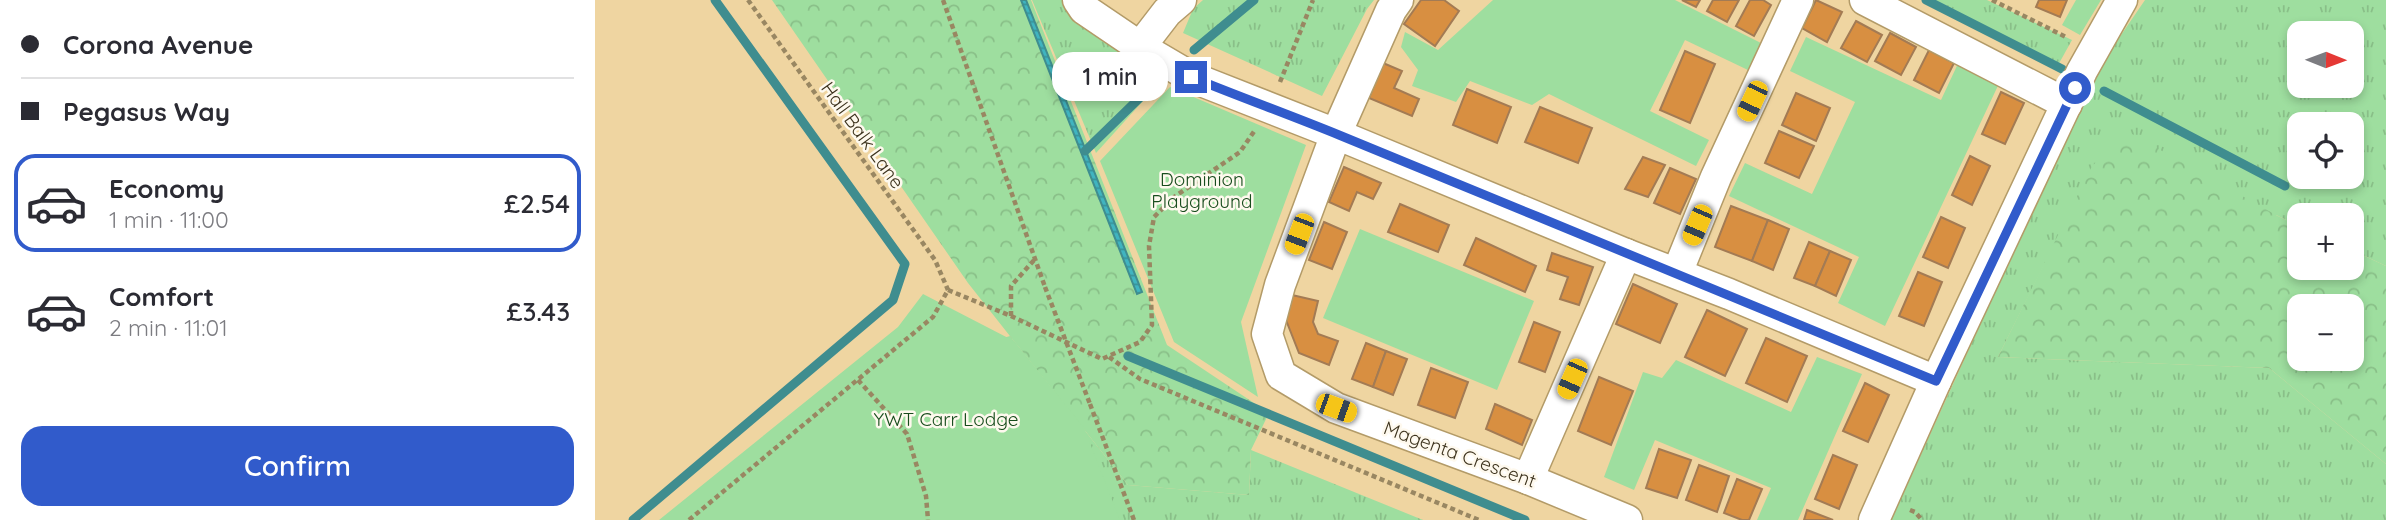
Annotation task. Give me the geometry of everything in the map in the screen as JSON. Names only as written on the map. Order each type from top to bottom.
[{"type":"street","points":[[1077,0],[1084,9],[1140,47],[1191,77],[1677,273],[1936,381]]},
{"type":"street","points":[[1140,47],[1167,12],[1181,0]]},
{"type":"street","name":"Magenta Crescent","points":[[1398,0],[1391,10],[1336,134],[1280,285],[1267,334],[1281,375],[1336,408],[1528,479],[1627,520]]},
{"type":"street","points":[[1677,273],[1716,177],[1798,0]]},
{"type":"street","points":[[1865,0],[2067,104]]},
{"type":"street","points":[[1874,520],[1936,381],[2067,104],[2122,0]]},
{"type":"street","points":[[1528,479],[1626,254]]},
{"type":"path","name":"Hall Balk Lane","points":[[748,0],[935,260],[948,290]]},
{"type":"path","points":[[943,0],[1045,287],[1134,520]]},
{"type":"path","points":[[689,520],[933,317],[948,290],[1102,359],[1140,342],[1152,325],[1149,246],[1154,217],[1174,197],[1240,152],[1269,109],[1313,0]]},
{"type":"path","points":[[1992,0],[2094,51]]},
{"type":"path","points":[[1011,316],[1011,286],[1035,259]]},
{"type":"path","points":[[1108,356],[1140,379],[1479,520]]},
{"type":"path","points":[[858,380],[907,434],[926,496],[928,520]]},
{"type":"green space","points":[[772,0],[1031,0],[1167,345],[1269,413],[1251,450],[1249,495],[1128,485],[968,283]]},
{"type":"green space","points":[[1032,0],[1073,0],[1171,70],[1096,153]]},
{"type":"green space","points":[[1203,0],[1374,0],[1322,96],[1183,33],[1193,9]]},
{"type":"green space","points":[[1493,0],[1675,0],[1761,43],[1748,70],[1685,40],[1650,111],[1709,140],[1696,166],[1549,94],[1532,105],[1470,81],[1456,102],[1412,86],[1418,70],[1401,47],[1405,32],[1438,50]]},
{"type":"green space","points":[[1924,0],[1987,0],[2072,40],[2057,67]]},
{"type":"green space","points":[[2076,0],[2101,0],[2080,35],[2062,25]]},
{"type":"green space","points":[[2145,0],[2386,0],[2386,266],[2364,256],[2364,203],[2287,203],[2287,220],[2276,215],[2045,263],[1998,357],[2269,368],[2386,464],[2386,520],[1891,520],[2095,73]]},
{"type":"green space","points":[[1806,37],[1941,100],[1962,55],[2003,75],[1885,326],[1838,303],[1859,257],[1729,196],[1745,163],[1812,194],[1855,102],[1790,71]]},
{"type":"green space","name":"Dominion Playground","points":[[1170,87],[1306,145],[1241,322],[1258,397],[1174,342],[1100,161]]},
{"type":"green space","points":[[2123,129],[2287,220],[2287,280],[2364,280],[2364,256],[2386,266],[2386,464],[2269,368],[1998,357],[2091,168]]},
{"type":"green space","points":[[1360,229],[1534,301],[1497,390],[1323,318]]},
{"type":"green space","name":"YWT Carr Lodge","points":[[923,294],[1014,341],[1084,428],[1120,520],[659,520],[898,327]]},
{"type":"green space","name":"YWT Carr Lodge","points":[[1010,336],[1128,485],[1249,495],[1251,450],[1423,520],[720,520],[936,358]]},
{"type":"green space","points":[[1817,357],[1862,374],[1798,520],[1757,520],[1771,488],[1655,440],[1634,490],[1604,477],[1643,372],[1662,378],[1676,360],[1791,412]]},
{"type":"water","points":[[1021,0],[1026,0],[1142,292],[1137,294]]},
{"type":"building","points":[[1421,0],[1444,0],[1459,11],[1435,46],[1404,24]]},
{"type":"building","points":[[1682,0],[1700,0],[1696,7]]},
{"type":"building","points":[[1713,0],[1739,0],[1727,22],[1707,11]]},
{"type":"building","points":[[1750,0],[1763,0],[1771,5],[1754,36],[1736,26]]},
{"type":"building","points":[[1816,0],[1842,12],[1827,42],[1802,28]]},
{"type":"building","points":[[2039,0],[2067,0],[2060,17],[2036,7]]},
{"type":"building","points":[[1856,21],[1882,35],[1867,62],[1841,48]]},
{"type":"building","points":[[1890,33],[1916,47],[1901,75],[1875,61]]},
{"type":"building","points":[[1929,50],[1954,63],[1939,93],[1914,80]]},
{"type":"building","points":[[1685,51],[1715,64],[1690,123],[1660,110]]},
{"type":"building","points":[[1383,63],[1402,71],[1394,88],[1419,99],[1412,116],[1369,98]]},
{"type":"building","points":[[1467,89],[1511,107],[1497,143],[1453,125]]},
{"type":"building","points":[[2001,92],[2024,103],[2005,144],[1982,134]]},
{"type":"building","points":[[1796,93],[1830,108],[1816,141],[1782,125]]},
{"type":"building","points":[[1540,107],[1592,128],[1578,163],[1525,142]]},
{"type":"building","points":[[1779,131],[1814,146],[1799,178],[1765,163]]},
{"type":"building","points":[[1970,156],[1990,166],[1972,205],[1952,195]]},
{"type":"building","points":[[1643,157],[1665,165],[1648,197],[1625,189]]},
{"type":"building","points":[[1344,167],[1381,183],[1373,199],[1357,192],[1349,211],[1329,202]]},
{"type":"building","points":[[1670,168],[1696,179],[1680,214],[1654,203]]},
{"type":"building","points":[[1400,204],[1449,225],[1438,252],[1388,232]]},
{"type":"building","points":[[1731,206],[1768,220],[1752,261],[1715,247]]},
{"type":"building","points":[[1941,217],[1965,228],[1948,268],[1923,257]]},
{"type":"building","points":[[1768,220],[1789,229],[1773,270],[1752,261]]},
{"type":"building","points":[[1324,222],[1347,232],[1332,269],[1309,260]]},
{"type":"building","points":[[1476,238],[1536,266],[1525,292],[1464,265]]},
{"type":"building","points":[[1809,242],[1830,251],[1815,286],[1794,278]]},
{"type":"building","points":[[1830,251],[1851,260],[1836,296],[1815,286]]},
{"type":"building","points":[[1552,253],[1593,267],[1579,305],[1560,299],[1568,277],[1547,270]]},
{"type":"building","points":[[1918,272],[1942,282],[1924,326],[1899,316]]},
{"type":"building","points":[[1633,284],[1677,304],[1660,343],[1616,324]]},
{"type":"building","points":[[1292,295],[1318,301],[1313,322],[1318,334],[1338,341],[1329,365],[1299,353],[1286,320]]},
{"type":"building","points":[[1707,310],[1747,329],[1725,376],[1685,357]]},
{"type":"building","points":[[1534,322],[1560,332],[1545,372],[1519,362]]},
{"type":"building","points":[[1766,338],[1807,356],[1787,402],[1746,383]]},
{"type":"building","points":[[1366,343],[1386,351],[1373,387],[1352,379]]},
{"type":"building","points":[[1386,351],[1407,359],[1393,395],[1373,387]]},
{"type":"building","points":[[1431,368],[1468,382],[1455,418],[1418,405]]},
{"type":"building","points":[[1599,377],[1633,391],[1611,445],[1578,431]]},
{"type":"building","points":[[1865,383],[1889,395],[1868,442],[1843,431]]},
{"type":"building","points":[[1495,404],[1532,420],[1522,445],[1486,429]]},
{"type":"building","points":[[1659,449],[1691,460],[1677,498],[1646,488]]},
{"type":"building","points":[[1833,455],[1857,465],[1839,509],[1815,499]]},
{"type":"building","points":[[1699,465],[1729,476],[1717,512],[1686,500]]},
{"type":"building","points":[[1737,479],[1762,489],[1749,520],[1724,513]]},
{"type":"building","points":[[1807,510],[1833,520],[1804,520]]},
{"type":"waterway","points":[[633,520],[893,300],[905,264],[715,0]]},
{"type":"waterway","points":[[1194,50],[1254,0]]},
{"type":"waterway","points":[[1926,0],[2062,69]]},
{"type":"waterway","points":[[1085,151],[1155,83]]},
{"type":"waterway","points":[[2104,91],[2285,186]]},
{"type":"waterway","points":[[1128,356],[1525,520]]},
{"type":"route","points":[[1191,77],[1729,294],[1936,381],[2075,88]]}]
